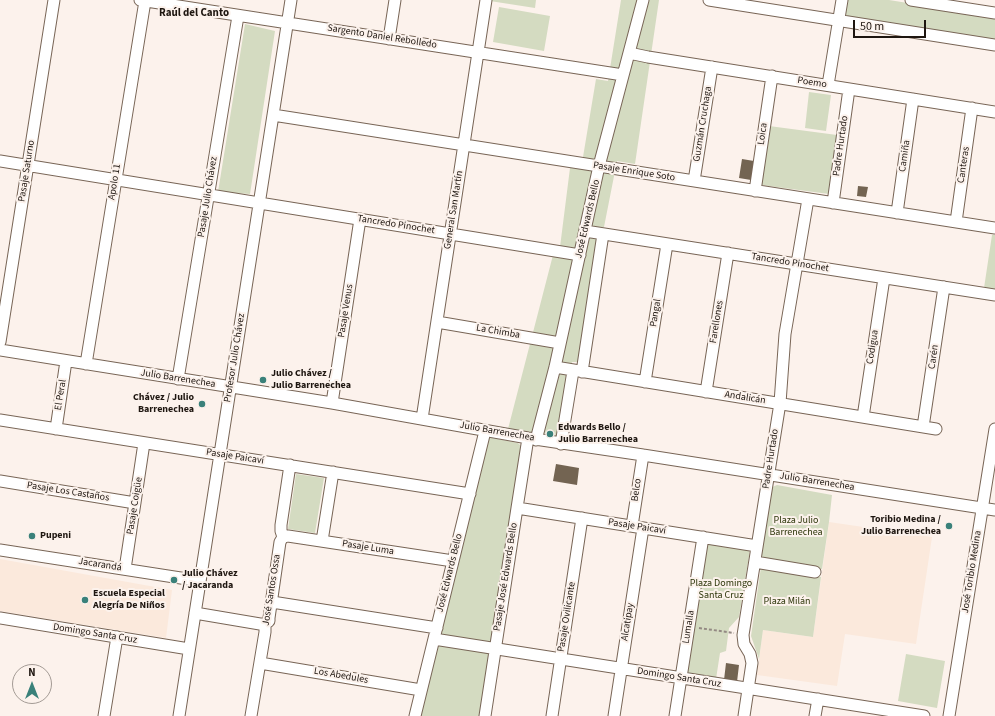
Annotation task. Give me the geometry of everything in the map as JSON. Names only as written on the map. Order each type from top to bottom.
[{"type":"street","name":"Pasaje Saturno","points":[[0,342],[54,0]]},
{"type":"street","name":"Sargento Daniel Rebolledo","points":[[142,0],[623,75]]},
{"type":"street","name":"Apolo 11","points":[[86,364],[116,179],[142,0]]},
{"type":"street","name":"Profesor Julio Chávez","points":[[179,716],[291,0]]},
{"type":"street","points":[[389,39],[395,0]]},
{"type":"street","name":"General San Martín","points":[[422,419],[486,0]]},
{"type":"street","name":"José Edwards Bello","points":[[532,439],[555,367],[600,166],[643,0]]},
{"type":"street","points":[[709,0],[995,46]]},
{"type":"street","points":[[828,85],[842,0]]},
{"type":"street","points":[[911,0],[972,5],[995,13]]},
{"type":"street","name":"Pasaje Julio Chávez","points":[[178,379],[238,16]]},
{"type":"street","name":"Poemo","points":[[629,53],[995,112]]},
{"type":"street","name":"Guzmán Cruchaga","points":[[694,181],[712,67]]},
{"type":"street","name":"Loica","points":[[755,191],[772,76]]},
{"type":"street","name":"Padre Hurtado","points":[[833,203],[849,89]]},
{"type":"street","name":"Camiña","points":[[897,213],[913,99]]},
{"type":"street","name":"Canteras","points":[[956,222],[972,108]]},
{"type":"street","name":"Pasaje Enrique Soto","points":[[273,115],[995,228]]},
{"type":"street","name":"Tancredo Pinochet","points":[[0,161],[580,255]]},
{"type":"street","name":"Padre Hurtado","points":[[744,716],[752,660],[744,644],[743,634],[780,403],[785,334],[808,199]]},
{"type":"street","name":"Pasaje Venus","points":[[332,403],[360,219]]},
{"type":"street","name":"Tancredo Pinochet","points":[[585,231],[995,295]]},
{"type":"street","name":"José Edwards Bello","points":[[561,444],[578,371],[603,234]]},
{"type":"street","name":"Pangal","points":[[646,382],[667,244]]},
{"type":"street","name":"Farellones","points":[[706,392],[728,253]]},
{"type":"street","name":"Codigua","points":[[863,417],[884,278]]},
{"type":"street","name":"Carén","points":[[923,427],[944,287]]},
{"type":"street","name":"La Chimba","points":[[437,322],[560,343]]},
{"type":"street","name":"Julio Barrenechea","points":[[0,350],[332,403],[561,444],[769,474],[995,510]]},
{"type":"street","name":"El Peral","points":[[56,429],[66,361]]},
{"type":"street","name":"Andalicán","points":[[555,367],[936,429]]},
{"type":"street","name":"Pasaje Paicaví","points":[[0,420],[470,494]]},
{"type":"street","name":"José Toribio Medina","points":[[949,716],[995,429]]},
{"type":"street","name":"José Edwards Bello","points":[[415,716],[486,431]]},
{"type":"street","name":"Pasaje José Edwards Bello","points":[[485,716],[517,508],[532,439]]},
{"type":"street","name":"Pasaje Coigüe","points":[[125,569],[144,443]]},
{"type":"street","name":"Belco","points":[[637,527],[643,455]]},
{"type":"street","name":"José Santos Ossa","points":[[252,716],[266,630],[265,624],[269,621],[280,542],[283,537],[281,525],[290,466]]},
{"type":"street","points":[[322,541],[333,472]]},
{"type":"street","name":"Pasaje Los Castaños","points":[[0,481],[135,503]]},
{"type":"street","name":"Pasaje Paicaví","points":[[517,508],[757,546]]},
{"type":"street","name":"Pasaje Ovilicante","points":[[552,716],[582,518]]},
{"type":"street","name":"Alcatipay","points":[[614,716],[637,527]]},
{"type":"street","name":"Pasaje Luma","points":[[283,537],[288,536],[453,561]]},
{"type":"street","name":"Lumalla","points":[[675,716],[703,537]]},
{"type":"street","name":"Jacarandá","points":[[0,550],[200,581]]},
{"type":"street","points":[[755,562],[815,572]]},
{"type":"street","name":"Domingo Santa Cruz","points":[[272,602],[435,634],[495,648],[818,699],[878,712],[924,716]]},
{"type":"street","points":[[195,613],[265,624]]},
{"type":"street","name":"Domingo Santa Cruz","points":[[0,618],[189,649]]},
{"type":"street","points":[[104,716],[117,637]]},
{"type":"street","name":"Los Abedules","points":[[260,662],[421,690]]},
{"type":"street","points":[[815,716],[818,699]]},
{"type":"path","points":[[689,627],[743,634]]},
{"type":"shaded area","points":[[829,522],[932,537],[916,644],[845,634],[837,686],[757,675],[763,630],[813,637]]},
{"type":"shaded area","name":"Escuela Especial Alegría De Niños","points":[[0,559],[172,590],[166,638],[0,611]]},
{"type":"green space","points":[[490,0],[536,0],[535,8]]},
{"type":"green space","points":[[621,0],[659,0],[635,164],[617,161],[604,227],[598,227],[578,362],[572,362],[556,437],[508,429],[553,255],[559,255],[570,168],[581,169],[596,79],[608,81]]},
{"type":"green space","points":[[845,0],[889,0],[995,17],[995,40],[843,16]]},
{"type":"green space","points":[[499,7],[550,16],[544,51],[493,42]]},
{"type":"green space","points":[[245,24],[275,31],[250,194],[218,192]]},
{"type":"green space","points":[[809,92],[831,95],[826,131],[805,128]]},
{"type":"green space","points":[[769,126],[837,135],[829,194],[761,185]]},
{"type":"green space","points":[[992,235],[995,235],[995,289],[984,288]]},
{"type":"green space","points":[[487,437],[518,443],[522,447],[483,716],[420,716]]},
{"type":"green space","points":[[296,474],[324,478],[315,533],[288,529]]},
{"type":"green space","name":"Plaza Julio Barrenechea","points":[[777,485],[832,495],[822,569],[759,559],[770,488]]},
{"type":"green space","name":"Plaza Domingo Santa Cruz","points":[[706,543],[750,550],[739,617],[729,628],[726,651],[720,653],[716,679],[684,674]]},
{"type":"green space","name":"Plaza Milán","points":[[761,567],[821,577],[813,637],[763,630],[759,659],[751,636]]},
{"type":"green space","points":[[906,654],[945,661],[937,708],[898,701]]},
{"type":"building","points":[[742,159],[754,161],[751,180],[739,178]]},
{"type":"building","points":[[858,186],[868,187],[866,197],[857,196]]},
{"type":"building","points":[[556,464],[579,468],[577,485],[553,481]]},
{"type":"building","points":[[726,663],[739,665],[737,682],[724,680]]},
{"type":"place","name":"Julio Chávez / Julio Barrenechea","points":[[263,380]]},
{"type":"place","name":"Chávez / Julio Barrenechea","points":[[202,404]]},
{"type":"place","name":"Edwards Bello / Julio Barrenechea","points":[[550,434]]},
{"type":"place","name":"Toribio Medina / Julio Barrenechea","points":[[949,526]]},
{"type":"place","name":"Pupeni","points":[[32,536]]},
{"type":"place","name":"Julio Chávez / Jacaranda","points":[[174,580]]},
{"type":"place","name":"Escuela Especial Alegría De Niños","points":[[85,600]]},
{"type":"district","name":"Raúl del Canto","points":[[194,14]]}]
